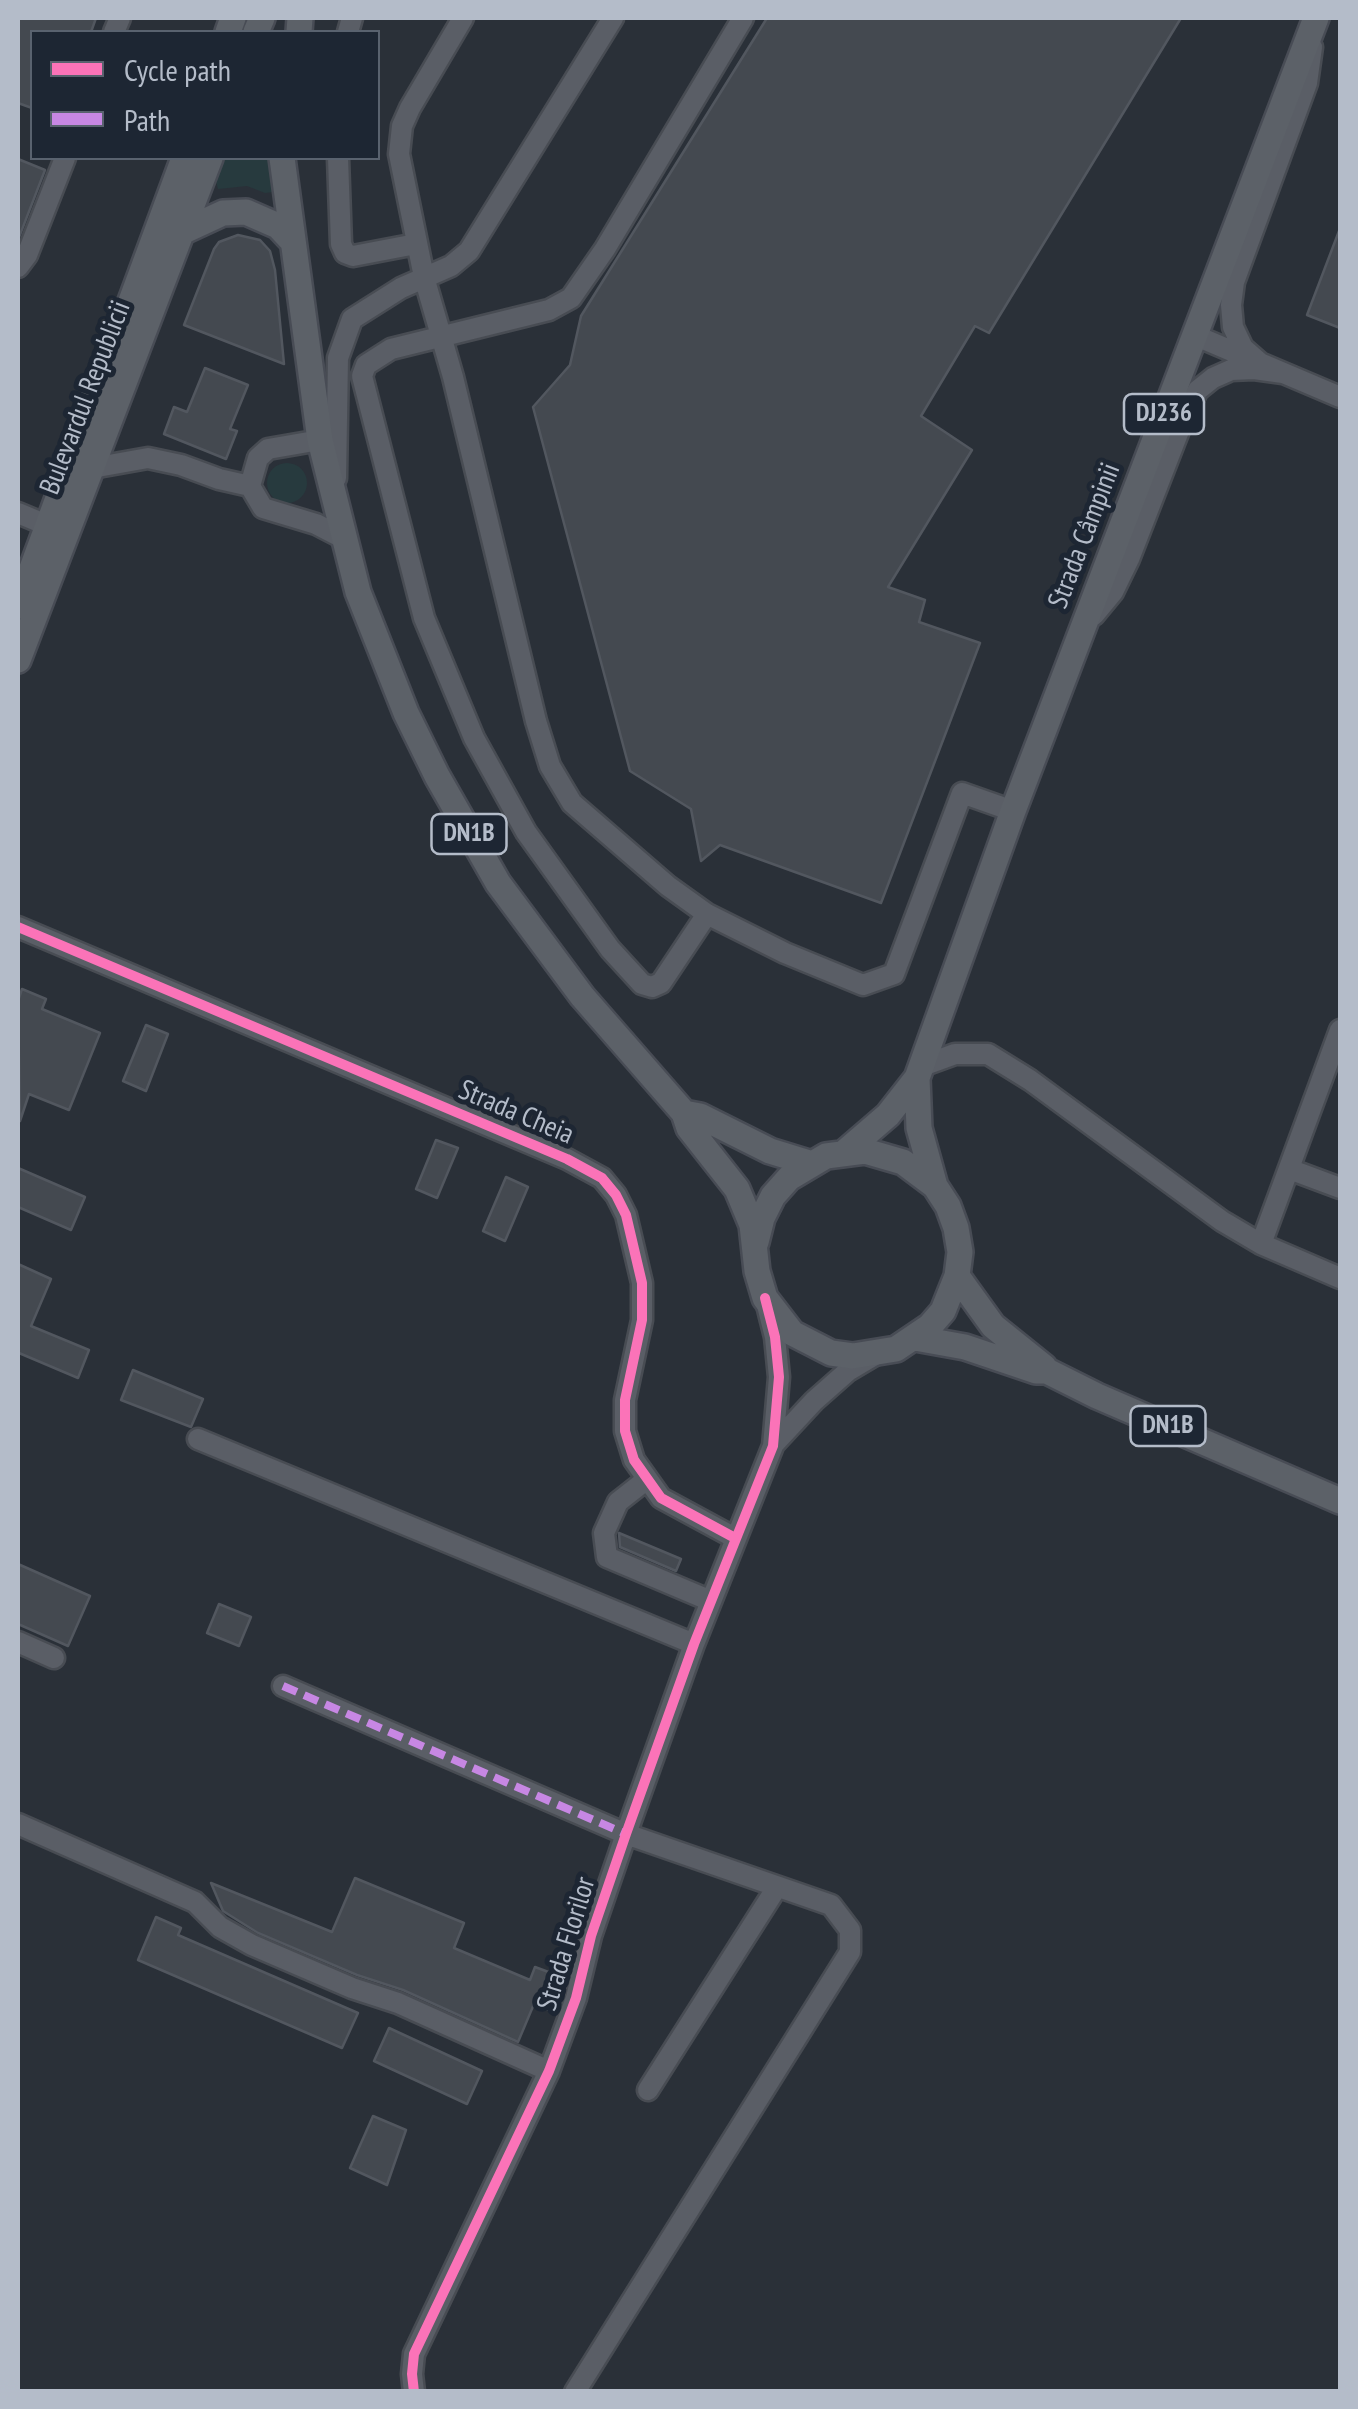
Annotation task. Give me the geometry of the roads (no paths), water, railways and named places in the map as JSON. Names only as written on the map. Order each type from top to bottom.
[{"type":"main road","name":"Strada Câmpinii","points":[[919,1072],[1013,811],[1316,18]]},
{"type":"main road","name":"Bulevardul Republicii","points":[[18,606],[183,160]]},
{"type":"main road","name":"Bulevardul Republicii","points":[[18,660],[209,160]]},
{"type":"main road","name":"DN1B","points":[[282,160],[320,440],[343,538],[384,663],[437,776],[481,855],[571,983],[684,1113],[689,1128],[737,1189],[756,1242]]},
{"type":"main road","name":"DN1B","points":[[293,242],[294,160]]},
{"type":"main road","points":[[182,232],[223,212],[246,212],[278,226],[293,242]]},
{"type":"main road","name":"DJ236","points":[[845,1152],[888,1115],[919,1072]]},
{"type":"main road","name":"DJ236","points":[[919,1072],[919,1128],[935,1186]]},
{"type":"main road","name":"DN1B","points":[[684,1113],[700,1116],[770,1151],[809,1163]]},
{"type":"main road","name":"DN1B","points":[[935,1186],[894,1158],[865,1152],[845,1152],[809,1163],[772,1196],[756,1242],[757,1271],[766,1298],[792,1333],[810,1345],[842,1355],[875,1355],[915,1338],[942,1311],[957,1276]]},
{"type":"main road","points":[[935,1186],[956,1228],[960,1252],[957,1276]]},
{"type":"main road","name":"DN1B","points":[[957,1276],[993,1326],[1041,1362],[1047,1371]]},
{"type":"main road","name":"DN1B","points":[[915,1338],[1047,1371],[1340,1501]]},
{"type":"street","points":[[464,18],[402,126],[399,154],[416,244],[526,680],[550,766],[572,803],[668,886],[707,914],[810,965],[863,986],[894,974],[962,793],[1013,811]]},
{"type":"street","points":[[335,510],[338,358],[352,319],[370,305],[451,266],[469,251],[613,18]]},
{"type":"street","points":[[707,914],[662,982],[652,986],[632,976],[526,832],[462,713],[424,618],[362,376],[366,365],[380,354],[549,310],[571,298],[605,250],[743,18]]},
{"type":"street","points":[[1259,362],[1242,348],[1233,327],[1234,282],[1307,83],[1316,18]]},
{"type":"street","points":[[18,267],[27,255],[64,160]]},
{"type":"street","points":[[338,160],[340,244],[345,253],[353,256],[416,244]]},
{"type":"street","points":[[1194,335],[1340,398]]},
{"type":"street","points":[[1083,628],[1113,592],[1129,559],[1198,390],[1230,370],[1283,373]]},
{"type":"street","points":[[320,440],[268,449],[258,458],[250,486],[263,508],[316,524],[343,538]]},
{"type":"street","points":[[92,468],[148,458],[182,464],[250,486]]},
{"type":"street","points":[[18,513],[49,526]]},
{"type":"street","name":"Strada Cheia","points":[[18,927],[567,1158],[602,1178],[626,1216],[642,1284],[642,1320],[624,1400],[625,1431],[634,1460],[661,1498],[735,1538]]},
{"type":"street","points":[[1262,1244],[1340,1030]]},
{"type":"street","points":[[919,1072],[954,1054],[988,1054],[1030,1080],[1174,1188],[1262,1244],[1340,1278]]},
{"type":"street","points":[[1290,1169],[1340,1188]]},
{"type":"street","points":[[766,1298],[779,1377],[773,1446]]},
{"type":"street","points":[[773,1446],[814,1401],[875,1355]]},
{"type":"street","points":[[198,1439],[694,1644]]},
{"type":"street","name":"Strada Florilor","points":[[414,2392],[414,2354],[548,2072],[576,1998],[591,1936],[694,1644],[773,1446]]},
{"type":"street","points":[[646,1480],[618,1502],[604,1533],[607,1557],[711,1601]]},
{"type":"street","points":[[18,1642],[54,1658]]},
{"type":"street","points":[[283,1686],[626,1834],[831,1905],[850,1930],[850,1952],[575,2392]]},
{"type":"street","points":[[18,1824],[195,1902],[220,1927],[252,1945],[352,1988],[398,2002],[548,2072]]},
{"type":"street","points":[[648,2090],[777,1886]]}]
